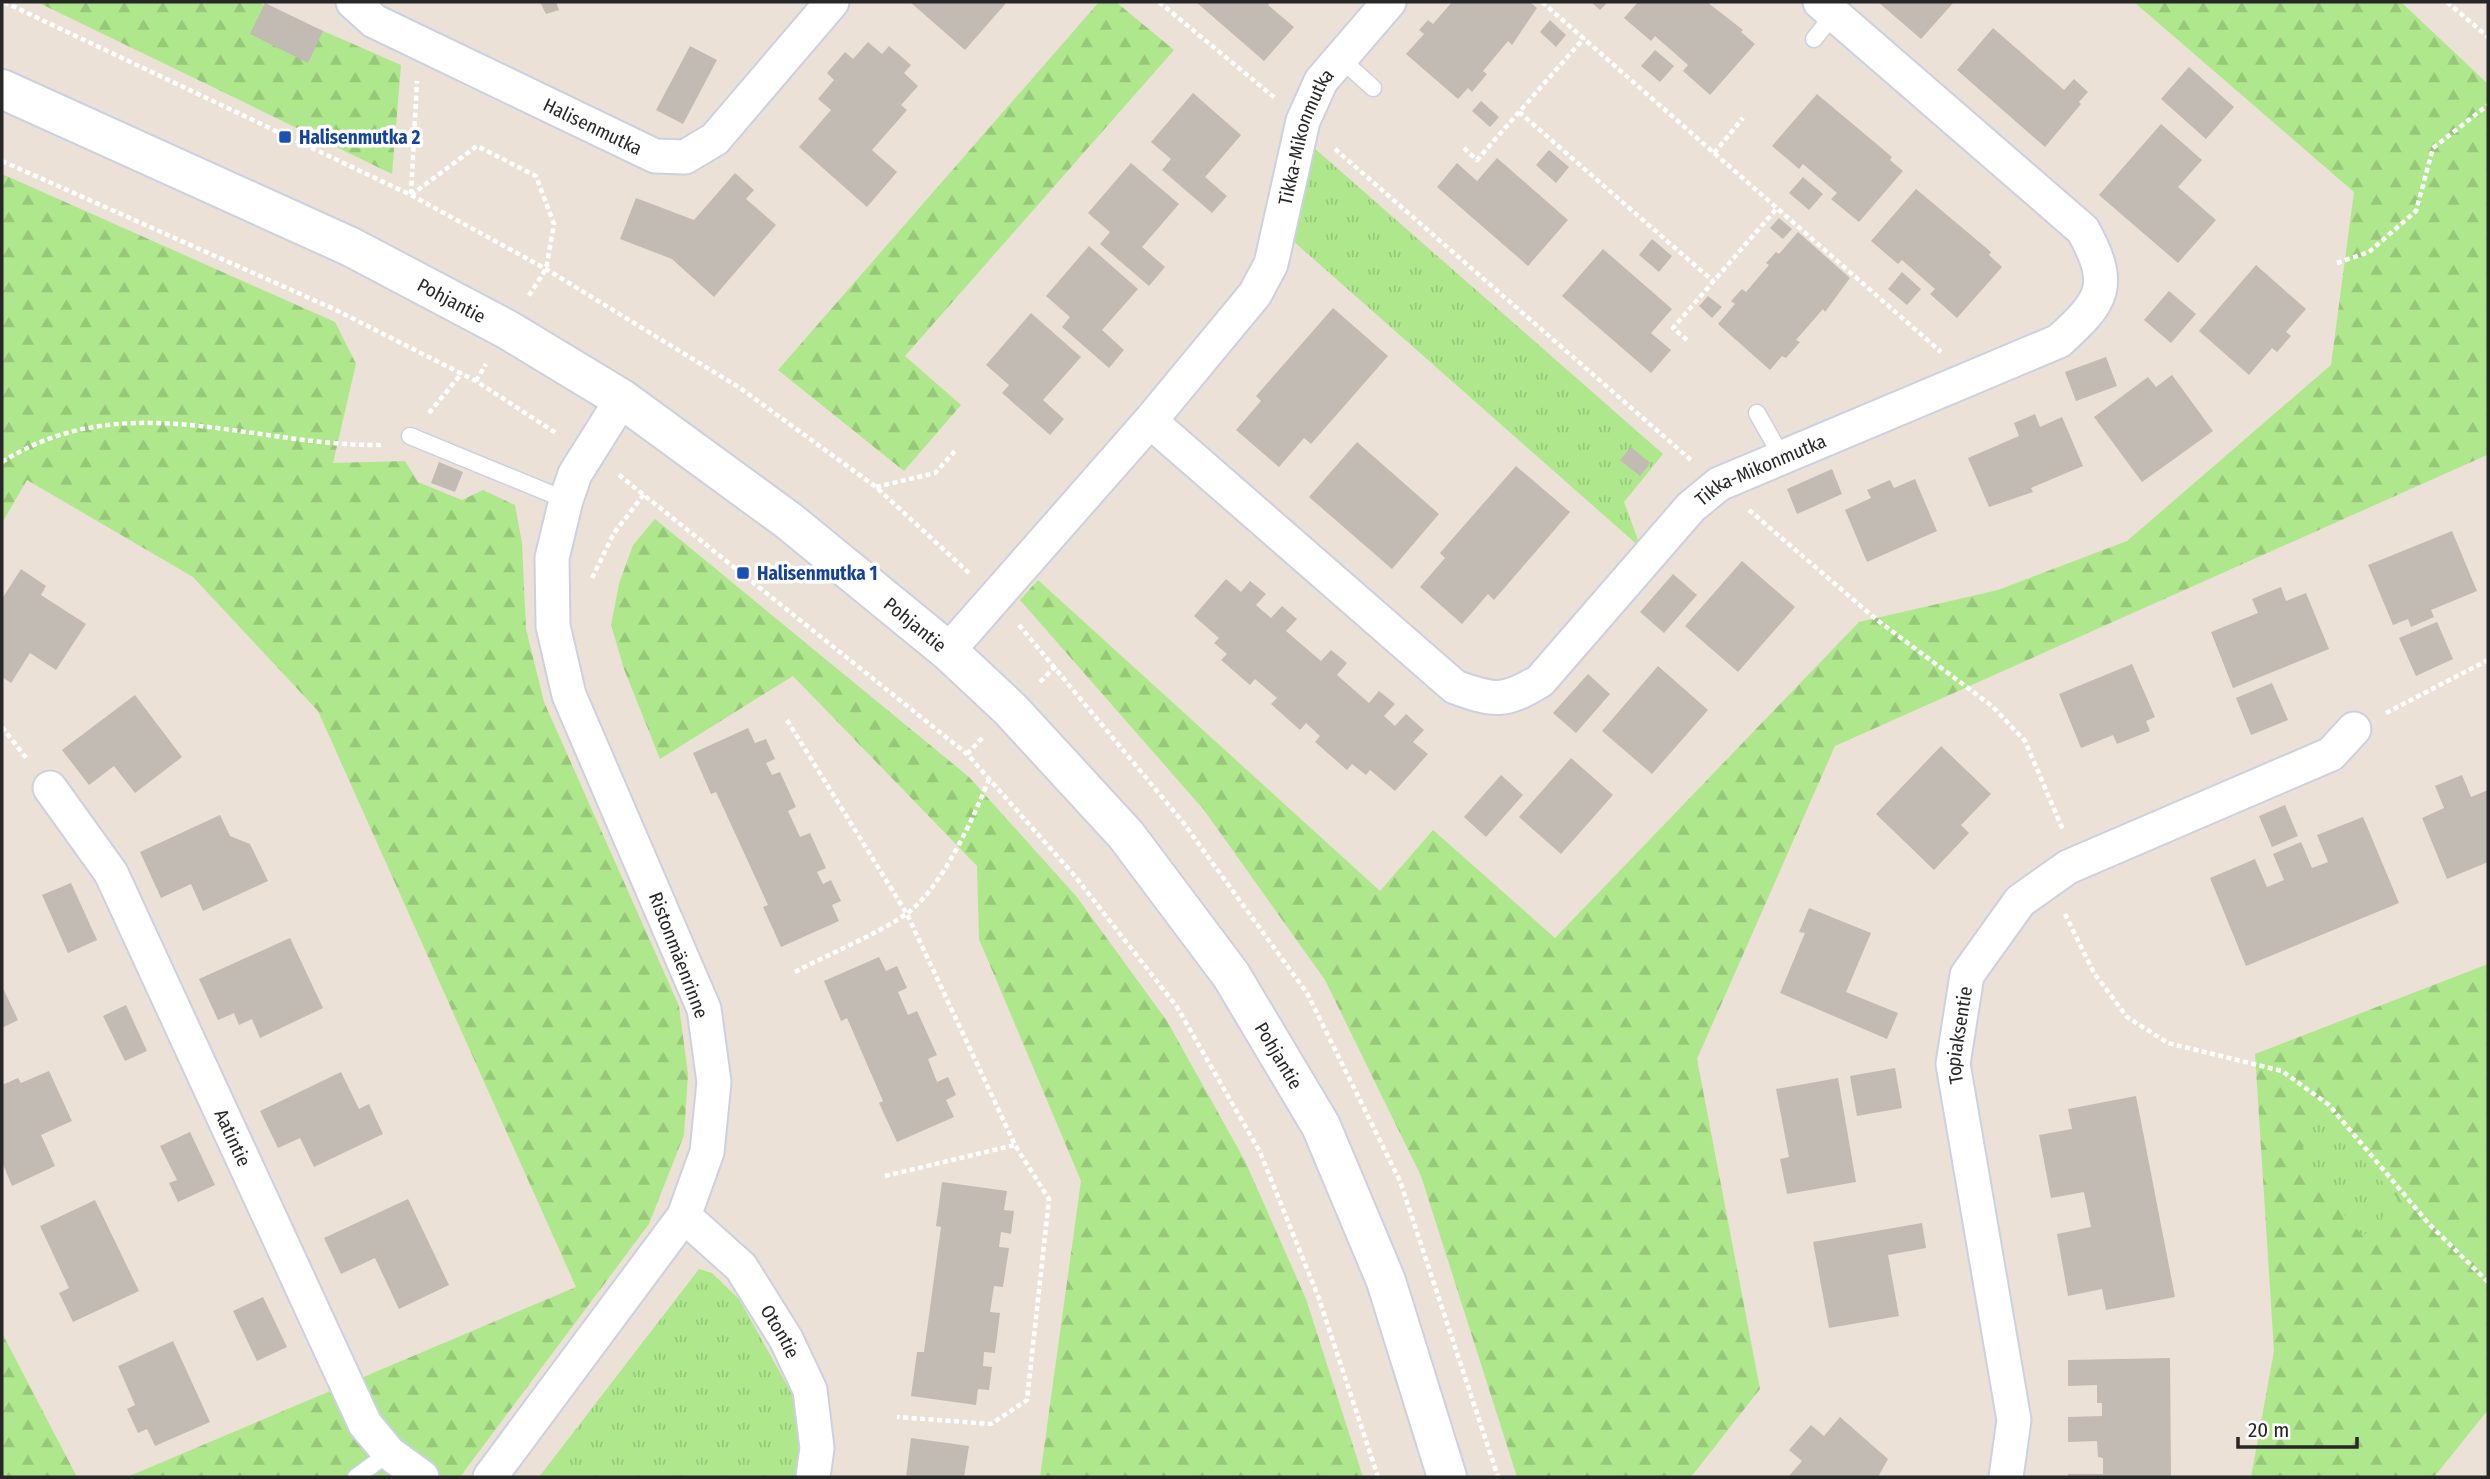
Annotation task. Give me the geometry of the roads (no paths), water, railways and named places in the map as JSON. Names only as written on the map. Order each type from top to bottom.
[{"type":"street","name":"Halisenmutka","points":[[353,2],[374,21],[655,156],[685,157],[715,139],[832,2]]},
{"type":"street","name":"Tikka-Mikonmutka","points":[[948,651],[1150,421],[1255,294],[1271,264],[1303,121],[1321,81],[1389,2]]},
{"type":"street","name":"Tikka-Mikonmutka","points":[[1150,421],[1455,687],[1486,698],[1515,696],[1540,681],[1691,507],[1718,484],[2059,341],[2086,316],[2101,288],[2099,259],[2083,230],[1823,18]]},
{"type":"street","name":"Pohjantie","points":[[2,89],[351,247],[508,330],[622,400],[789,521],[948,651],[1011,710],[1126,835],[1238,986],[1326,1138],[1386,1281],[1447,1477]]},
{"type":"street","name":"Ristonmäenrinne","points":[[490,1477],[684,1216],[707,1152],[714,1082],[704,1009],[569,695],[553,626],[552,558],[566,500],[575,474],[622,400]]},
{"type":"street","name":"Topiaksentie","points":[[2006,1477],[2014,1420],[1953,1064],[1967,975],[2020,901],[2068,867],[2331,754],[2354,729]]},
{"type":"street","name":"Aatintie","points":[[50,788],[111,873],[365,1424],[389,1453],[422,1477]]},
{"type":"street","name":"Otontie","points":[[684,1216],[741,1267],[786,1339],[810,1390],[817,1448],[813,1477]]},
{"type":"lane","points":[[1340,58],[1373,88]]},
{"type":"lane","points":[[1758,413],[1782,457]]},
{"type":"lane","points":[[410,436],[566,500]]},
{"type":"lane","points":[[356,1477],[389,1453]]},
{"type":"place","name":"Halisenmutka 2","points":[[285,137]]},
{"type":"place","name":"Halisenmutka 1","points":[[743,573]]}]
